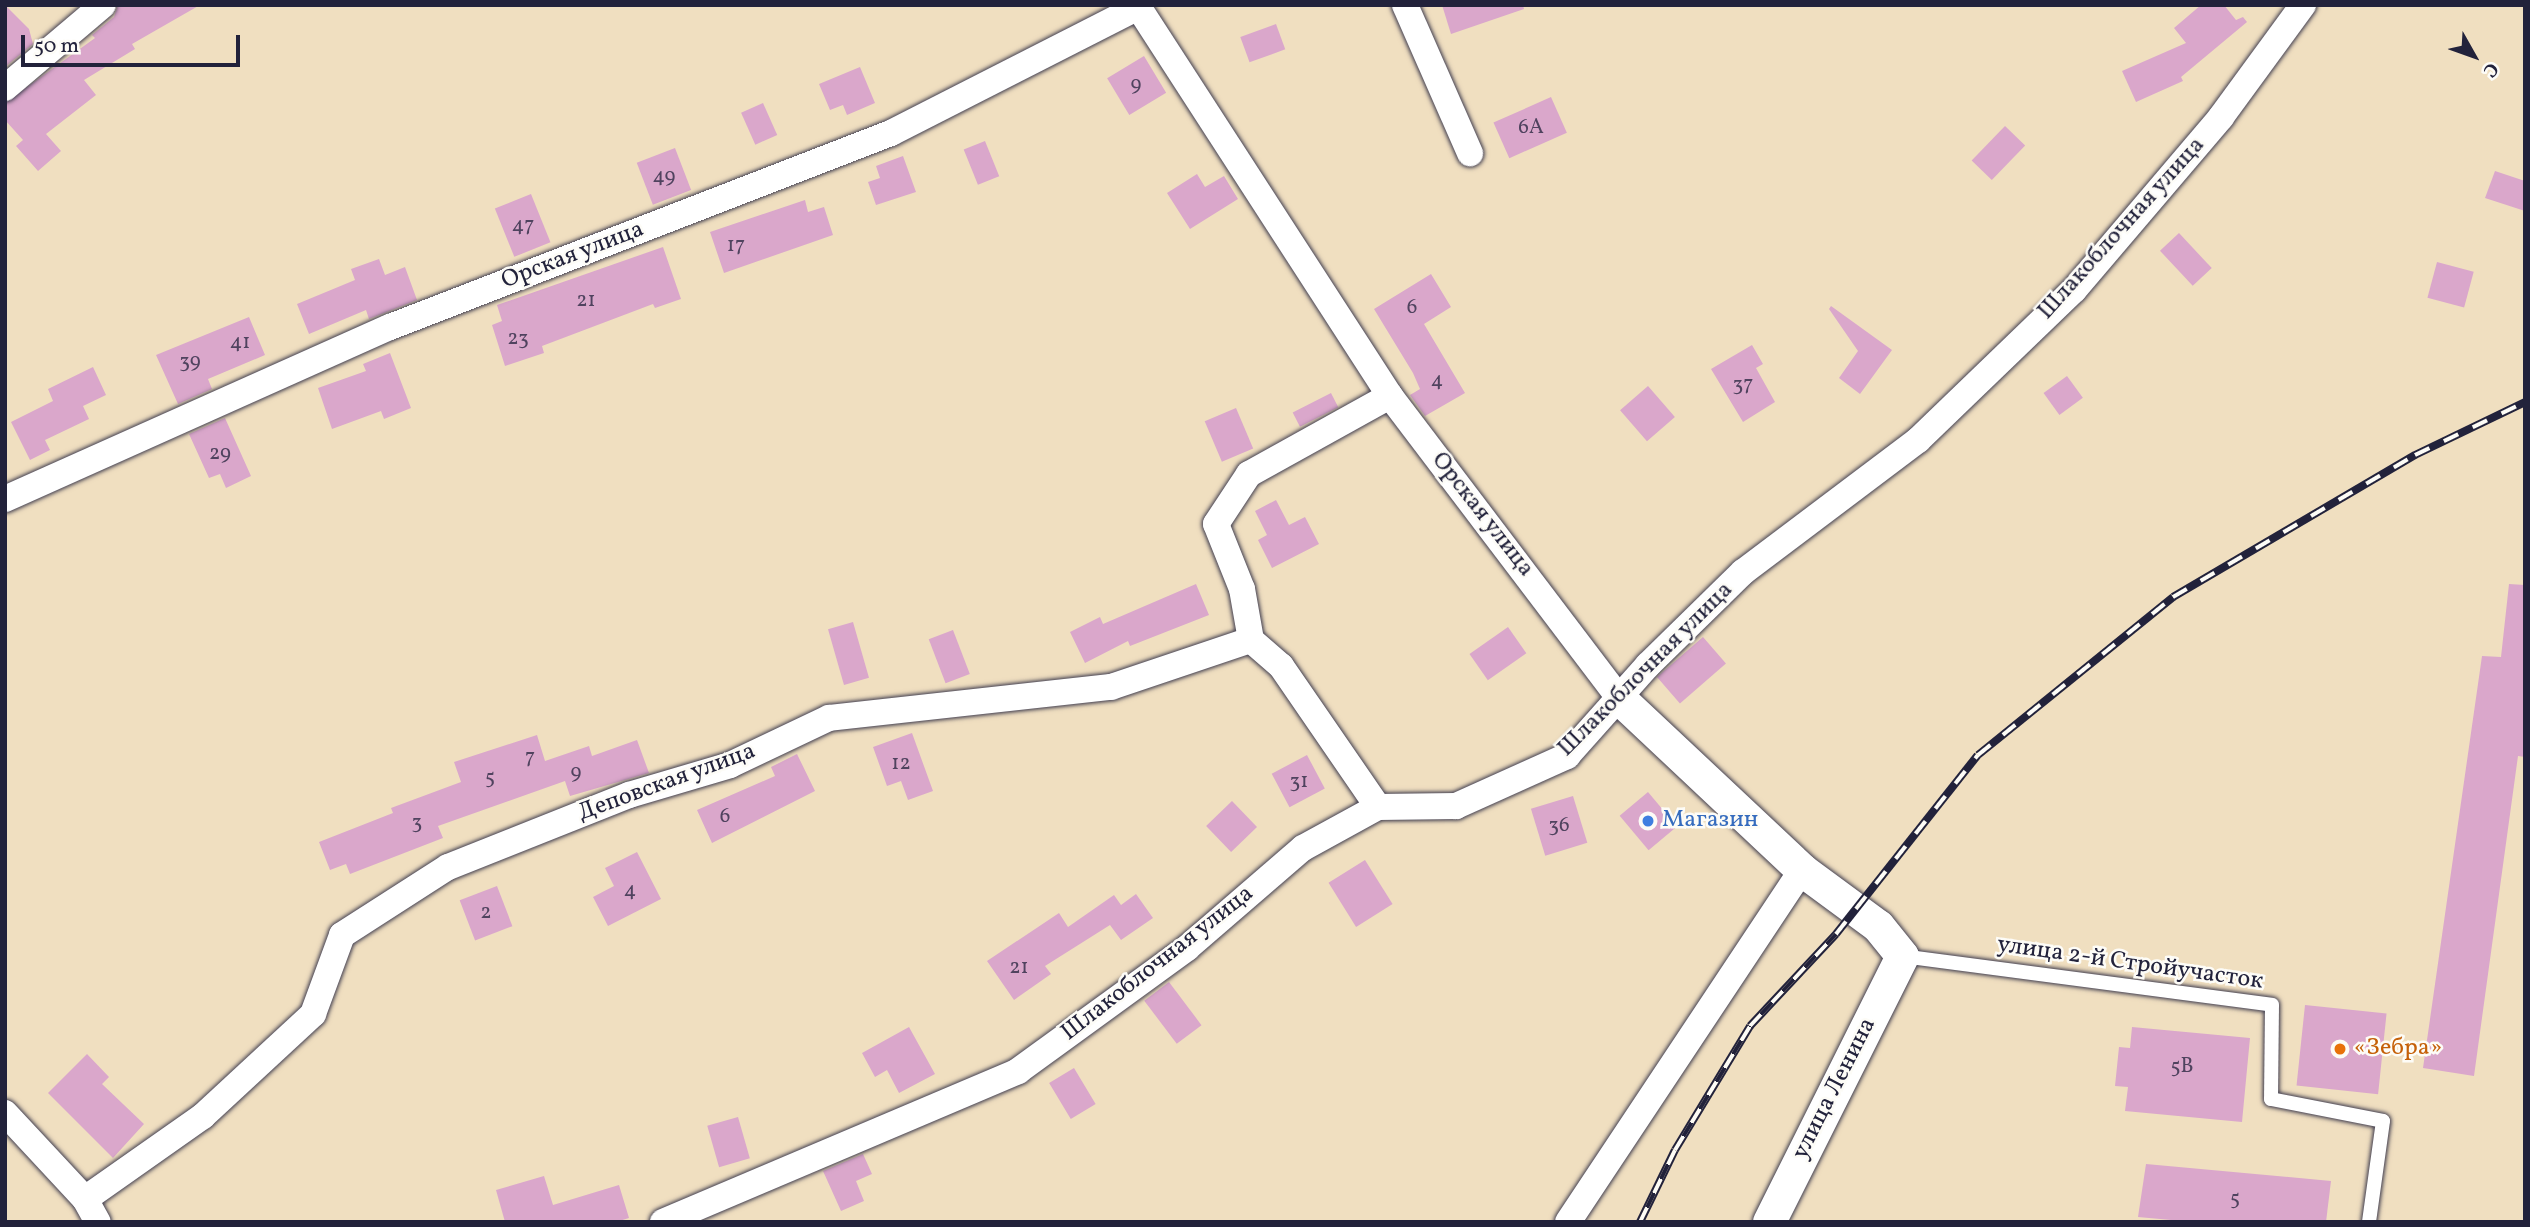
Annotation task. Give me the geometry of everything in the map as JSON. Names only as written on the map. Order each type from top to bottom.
[{"type":"street","points":[[5,88],[103,5]]},
{"type":"street","points":[[1405,5],[1470,153]]},
{"type":"street","name":"Шлакоблочная улица","points":[[663,1222],[1018,1071],[1187,948],[1303,848],[1378,807],[1456,806],[1567,757],[1648,664],[1743,572],[1918,440],[2074,290],[2221,117],[2303,5]]},
{"type":"street","name":"Орская улица","points":[[5,499],[390,327],[891,133],[1138,6],[1390,396],[1620,699],[1802,870],[1878,926],[1902,956]]},
{"type":"street","points":[[1378,807],[1281,666],[1251,640],[1242,589],[1216,524],[1249,474],[1390,396]]},
{"type":"street","name":"Деповская улица","points":[[85,1199],[203,1116],[313,1014],[342,935],[447,867],[629,795],[730,765],[829,718],[1111,687],[1251,640]]},
{"type":"street","points":[[1569,1222],[1802,870]]},
{"type":"street","name":"улица Ленина","points":[[1769,1222],[1902,956]]},
{"type":"street","points":[[5,1113],[85,1199],[98,1222]]},
{"type":"lane","name":"улица 2-й Стройучасток","points":[[1902,956],[2272,1005],[2271,1099],[2383,1121],[2369,1222]]},
{"type":"building","points":[[5,5],[29,29],[33,44],[5,67]]},
{"type":"building","points":[[118,5],[200,5],[132,44],[135,49],[84,80],[96,95],[46,134],[61,151],[38,171],[16,146],[23,140],[5,120],[5,103],[95,38],[92,35],[114,17]]},
{"type":"building","points":[[1442,5],[1523,5],[1524,9],[1451,34]]},
{"type":"building","points":[[2201,5],[2224,5],[2236,20],[2243,17],[2247,22],[2181,77],[2183,81],[2136,102],[2122,71],[2186,43],[2174,28]]},
{"type":"building","points":[[1276,24],[1285,49],[1250,62],[1240,37]]},
{"type":"building","points":[[1144,56],[1166,93],[1129,115],[1107,78]]},
{"type":"building","points":[[860,67],[875,103],[847,115],[843,105],[830,110],[819,84]]},
{"type":"building","points":[[1551,97],[1567,133],[1509,158],[1493,123]]},
{"type":"building","points":[[763,103],[777,135],[755,145],[741,113]]},
{"type":"building","points":[[2005,126],[2025,145],[1992,180],[1972,161]]},
{"type":"building","points":[[985,141],[999,176],[978,185],[964,150]]},
{"type":"building","points":[[675,148],[691,190],[653,205],[637,163]]},
{"type":"building","points":[[903,156],[916,192],[876,205],[868,182],[880,178],[876,166]]},
{"type":"building","points":[[2495,171],[2525,181],[2525,211],[2485,198]]},
{"type":"building","points":[[1197,174],[1205,187],[1224,176],[1238,199],[1190,229],[1167,193]]},
{"type":"building","points":[[531,194],[550,242],[514,257],[495,209]]},
{"type":"building","points":[[805,200],[808,212],[824,207],[833,235],[724,273],[710,232]]},
{"type":"building","points":[[2179,233],[2212,268],[2193,286],[2160,251]]},
{"type":"building","points":[[663,247],[681,299],[655,308],[653,304],[542,346],[544,353],[505,366],[492,325],[502,321],[497,305]]},
{"type":"building","points":[[379,259],[385,275],[405,267],[417,300],[369,319],[366,310],[309,334],[297,304],[355,280],[351,269]]},
{"type":"building","points":[[2437,262],[2474,272],[2464,308],[2427,298]]},
{"type":"building","points":[[1431,274],[1451,307],[1424,324],[1465,393],[1425,416],[1410,395],[1420,389],[1413,373],[1374,309]]},
{"type":"building","points":[[1831,306],[1892,350],[1860,394],[1839,378],[1858,351],[1829,309]]},
{"type":"building","points":[[249,317],[265,355],[208,379],[212,389],[178,404],[156,355]]},
{"type":"building","points":[[1752,345],[1763,364],[1756,368],[1775,402],[1743,422],[1711,369]]},
{"type":"building","points":[[390,353],[411,408],[384,419],[381,411],[332,429],[318,388],[366,371],[363,364]]},
{"type":"building","points":[[93,367],[106,395],[83,406],[89,419],[45,440],[50,450],[30,460],[11,422],[53,401],[48,389]]},
{"type":"building","points":[[2067,376],[2083,398],[2059,415],[2044,393]]},
{"type":"building","points":[[1648,386],[1675,417],[1647,441],[1620,410]]},
{"type":"building","points":[[1331,393],[1338,407],[1300,427],[1293,413]]},
{"type":"building","points":[[1236,408],[1253,449],[1222,462],[1205,421]]},
{"type":"building","points":[[225,418],[251,476],[226,488],[220,474],[209,478],[189,434]]},
{"type":"building","points":[[1276,500],[1289,525],[1305,517],[1319,544],[1272,568],[1258,540],[1267,535],[1255,511]]},
{"type":"building","points":[[1196,584],[1209,615],[1130,646],[1128,641],[1085,663],[1070,632],[1100,617],[1103,624]]},
{"type":"building","points":[[2509,584],[2525,585],[2525,757],[2518,756],[2474,1076],[2423,1068],[2482,656],[2501,657]]},
{"type":"building","points":[[853,622],[869,678],[844,685],[828,629]]},
{"type":"building","points":[[1508,627],[1526,653],[1488,680],[1469,654]]},
{"type":"building","points":[[953,630],[970,674],[946,683],[929,639]]},
{"type":"building","points":[[1703,637],[1726,663],[1680,703],[1657,677]]},
{"type":"building","points":[[912,733],[933,791],[908,800],[901,781],[887,786],[873,747]]},
{"type":"building","points":[[537,735],[545,761],[589,746],[592,756],[637,740],[649,773],[570,796],[565,781],[438,826],[443,838],[350,874],[346,864],[330,870],[319,842],[393,813],[391,808],[461,782],[454,762]]},
{"type":"building","points":[[797,754],[815,791],[712,843],[697,810],[775,776],[771,767]]},
{"type":"building","points":[[1307,755],[1325,789],[1290,807],[1272,774]]},
{"type":"building","name":"Магазин","points":[[1648,792],[1677,826],[1649,850],[1620,816]]},
{"type":"building","points":[[1573,796],[1587,843],[1545,856],[1531,809]]},
{"type":"building","points":[[1232,801],[1257,827],[1231,852],[1206,826]]},
{"type":"building","points":[[637,852],[661,899],[608,926],[593,897],[614,886],[605,868]]},
{"type":"building","points":[[1365,860],[1393,904],[1356,927],[1329,883]]},
{"type":"building","points":[[497,886],[512,926],[475,940],[460,900]]},
{"type":"building","points":[[1136,894],[1153,918],[1121,940],[1110,925],[1045,966],[1051,974],[1014,1000],[987,961],[1059,913],[1068,927],[1114,895],[1121,905]]},
{"type":"building","points":[[1169,982],[1201,1025],[1177,1044],[1144,1001]]},
{"type":"building","name":"«Зебра»","points":[[2305,1005],[2387,1014],[2378,1094],[2297,1086]]},
{"type":"building","points":[[909,1027],[935,1074],[899,1093],[887,1070],[875,1077],[862,1053]]},
{"type":"building","points":[[2132,1027],[2250,1038],[2242,1122],[2125,1111],[2128,1087],[2115,1086],[2119,1047],[2130,1048]]},
{"type":"building","points":[[87,1054],[109,1077],[102,1084],[144,1124],[113,1158],[48,1093]]},
{"type":"building","points":[[1074,1068],[1096,1104],[1071,1119],[1049,1083]]},
{"type":"building","points":[[738,1117],[750,1158],[719,1167],[707,1126]]},
{"type":"building","points":[[863,1154],[872,1174],[856,1181],[864,1201],[841,1211],[823,1171]]},
{"type":"building","points":[[2146,1164],[2331,1181],[2326,1222],[2193,1222],[2138,1217]]},
{"type":"building","points":[[544,1176],[553,1205],[619,1185],[629,1218],[616,1222],[505,1222],[496,1190]]},
{"type":"railway","points":[[1640,1222],[1675,1150],[1750,1026],[1836,934],[1978,755],[2173,597],[2415,455],[2525,402]]},
{"type":"place","name":"Магазин","points":[[1648,821]]},
{"type":"place","name":"«Зебра»","points":[[2340,1049]]}]
